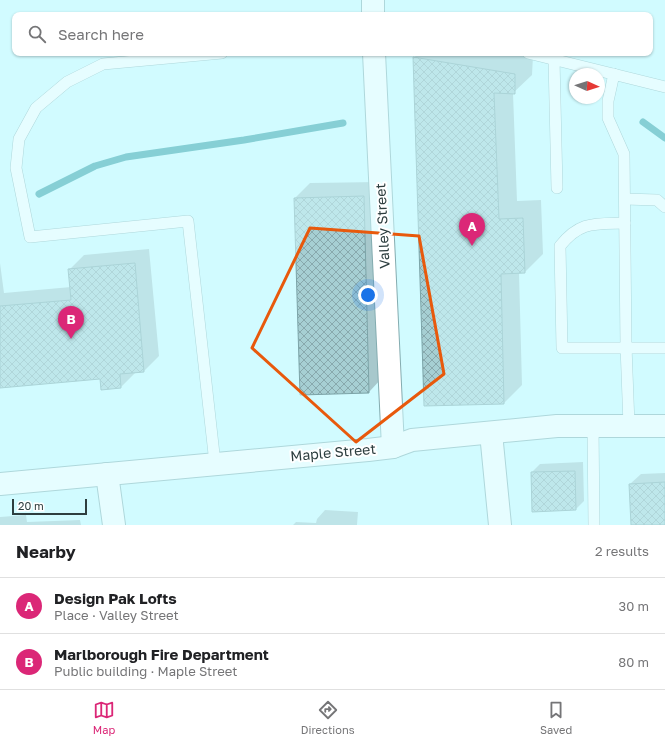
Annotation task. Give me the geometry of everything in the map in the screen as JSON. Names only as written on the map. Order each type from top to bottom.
[{"type":"main road","points":[[373,0],[373,12]]},
{"type":"main road","name":"Valley Street","points":[[374,56],[393,447]]},
{"type":"main road","name":"Maple Street","points":[[0,484],[393,447],[412,440],[557,426],[665,426]]},
{"type":"main road","points":[[491,433],[500,525]]},
{"type":"main road","points":[[107,474],[114,525]]},
{"type":"lane","points":[[190,56],[104,64],[67,82],[36,108],[19,139],[16,168],[30,237],[188,221],[215,463]]},
{"type":"lane","points":[[541,56],[665,87]]},
{"type":"lane","points":[[554,59],[557,188]]},
{"type":"lane","points":[[614,74],[608,101],[608,118],[624,154],[626,346],[629,425]]},
{"type":"lane","points":[[625,199],[657,200],[665,207]]},
{"type":"lane","points":[[625,223],[585,226],[570,234],[560,246],[562,348],[626,346],[665,348]]},
{"type":"lane","points":[[593,426],[594,525]]},
{"type":"highlighted area","points":[[310,228],[419,236],[444,374],[356,442],[252,348]]},
{"type":"building","points":[[413,57],[515,74],[515,94],[494,93],[499,219],[523,218],[525,273],[501,274],[504,404],[424,406]]},
{"type":"building","points":[[364,196],[369,393],[300,395],[294,198]]},
{"type":"building","points":[[135,263],[144,372],[120,374],[121,388],[101,390],[100,379],[0,388],[0,306],[71,300],[68,269]]},
{"type":"building","points":[[575,471],[576,510],[532,512],[531,472]]},
{"type":"building","points":[[665,482],[665,525],[631,525],[629,484]]},
{"type":"waterway","points":[[643,122],[665,138]]},
{"type":"waterway","points":[[39,194],[95,166],[126,157],[244,140],[343,123]]},
{"type":"place","name":"Design Pak Lofts","points":[[472,246]]},
{"type":"place","name":"Marlborough Fire Department","points":[[71,339]]}]
